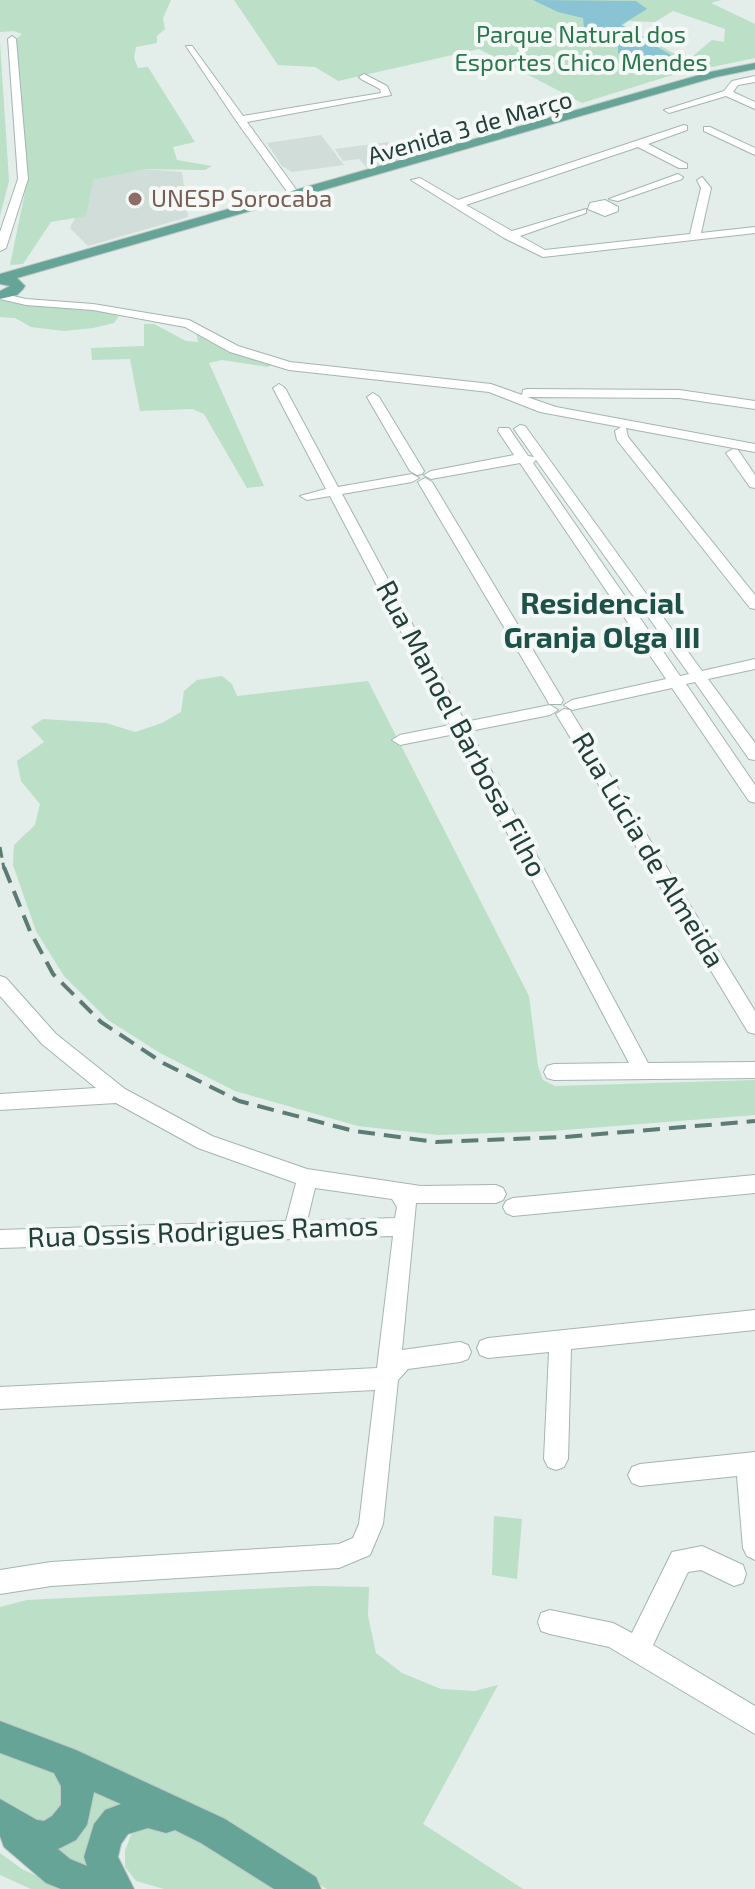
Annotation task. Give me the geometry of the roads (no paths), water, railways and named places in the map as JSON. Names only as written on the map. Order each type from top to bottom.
[{"type":"main road","name":"Avenida 3 de Março","points":[[9,282],[690,81],[755,69]]},
{"type":"main road","points":[[0,1737],[65,1761],[213,1831],[304,1889]]},
{"type":"main road","points":[[0,1818],[31,1836],[46,1838],[64,1828],[75,1813],[79,1797],[77,1782],[65,1761]]},
{"type":"main road","points":[[117,1889],[107,1877],[101,1857],[106,1836],[117,1822],[148,1812],[213,1831]]},
{"type":"main road","points":[[0,1818],[58,1871],[102,1889]]},
{"type":"street","points":[[0,225],[14,180],[5,38]]},
{"type":"street","points":[[0,248],[23,179],[5,38]]},
{"type":"street","points":[[189,48],[292,199]]},
{"type":"street","points":[[240,120],[386,95],[384,88],[364,77]]},
{"type":"street","points":[[755,79],[735,83],[727,93],[669,110],[694,125],[755,152]]},
{"type":"street","points":[[727,93],[755,106]]},
{"type":"street","points":[[455,205],[694,125]]},
{"type":"street","points":[[639,143],[706,188],[695,237]]},
{"type":"street","points":[[508,236],[582,211],[605,208],[689,174]]},
{"type":"street","points":[[416,180],[543,254],[755,230]]},
{"type":"street","points":[[603,248],[605,208]]},
{"type":"street","points":[[9,282],[40,303],[93,307],[189,324],[234,349],[289,366],[461,385],[552,410],[755,448]]},
{"type":"street","points":[[9,282],[40,303]]},
{"type":"street","name":"Rua Manoel Barbosa Filho","points":[[279,388],[642,1070]]},
{"type":"street","points":[[495,393],[679,394],[755,405]]},
{"type":"street","points":[[516,400],[535,394]]},
{"type":"street","name":"Rua Lúcia de Almeida","points":[[373,397],[755,1027]]},
{"type":"street","points":[[512,430],[526,457],[755,797]]},
{"type":"street","points":[[621,431],[622,437],[755,605]]},
{"type":"street","points":[[733,453],[755,484]]},
{"type":"street","points":[[307,496],[526,457]]},
{"type":"street","points":[[526,457],[699,677],[755,755]]},
{"type":"street","points":[[400,740],[755,664]]},
{"type":"street","points":[[0,983],[49,1039],[118,1095],[205,1142],[307,1178],[398,1192],[496,1194]]},
{"type":"street","points":[[48,1099],[65,1093],[75,1083],[78,1073],[75,1060]]},
{"type":"street","points":[[554,1072],[755,1070]]},
{"type":"street","points":[[0,1102],[118,1095]]},
{"type":"street","points":[[295,1228],[307,1178]]},
{"type":"street","points":[[513,1207],[755,1184]]},
{"type":"street","points":[[0,1582],[51,1574],[339,1556],[362,1547],[371,1524],[405,1227],[407,1205],[398,1192]]},
{"type":"street","name":"Rua Ossis Rodrigues Ramos","points":[[0,1239],[405,1227]]},
{"type":"street","points":[[488,1348],[755,1320]]},
{"type":"street","points":[[556,1459],[560,1341]]},
{"type":"street","points":[[0,1398],[373,1380],[387,1376],[402,1360],[460,1352]]},
{"type":"street","points":[[640,1475],[751,1464],[755,1548]]},
{"type":"street","points":[[638,1648],[681,1561],[702,1558],[734,1574]]},
{"type":"street","points":[[550,1622],[613,1635],[755,1721]]},
{"type":"water","points":[[533,0],[636,1],[647,9],[621,25],[671,55],[672,62],[651,65],[618,53],[618,47],[596,41],[584,28],[583,18],[558,12]]},
{"type":"railway","points":[[0,847],[4,869]]},
{"type":"railway","points":[[4,867],[30,931],[53,974],[101,1022],[163,1063],[239,1101],[354,1131],[436,1142],[565,1137],[755,1121]]},
{"type":"place","name":"UNESP Sorocaba","points":[[135,199]]},
{"type":"district","name":"Residencial Granja Olga III","points":[[602,621]]},
{"type":"park label","name":"Parque Natural dos Esportes Chico Mendes","points":[[581,49]]}]
